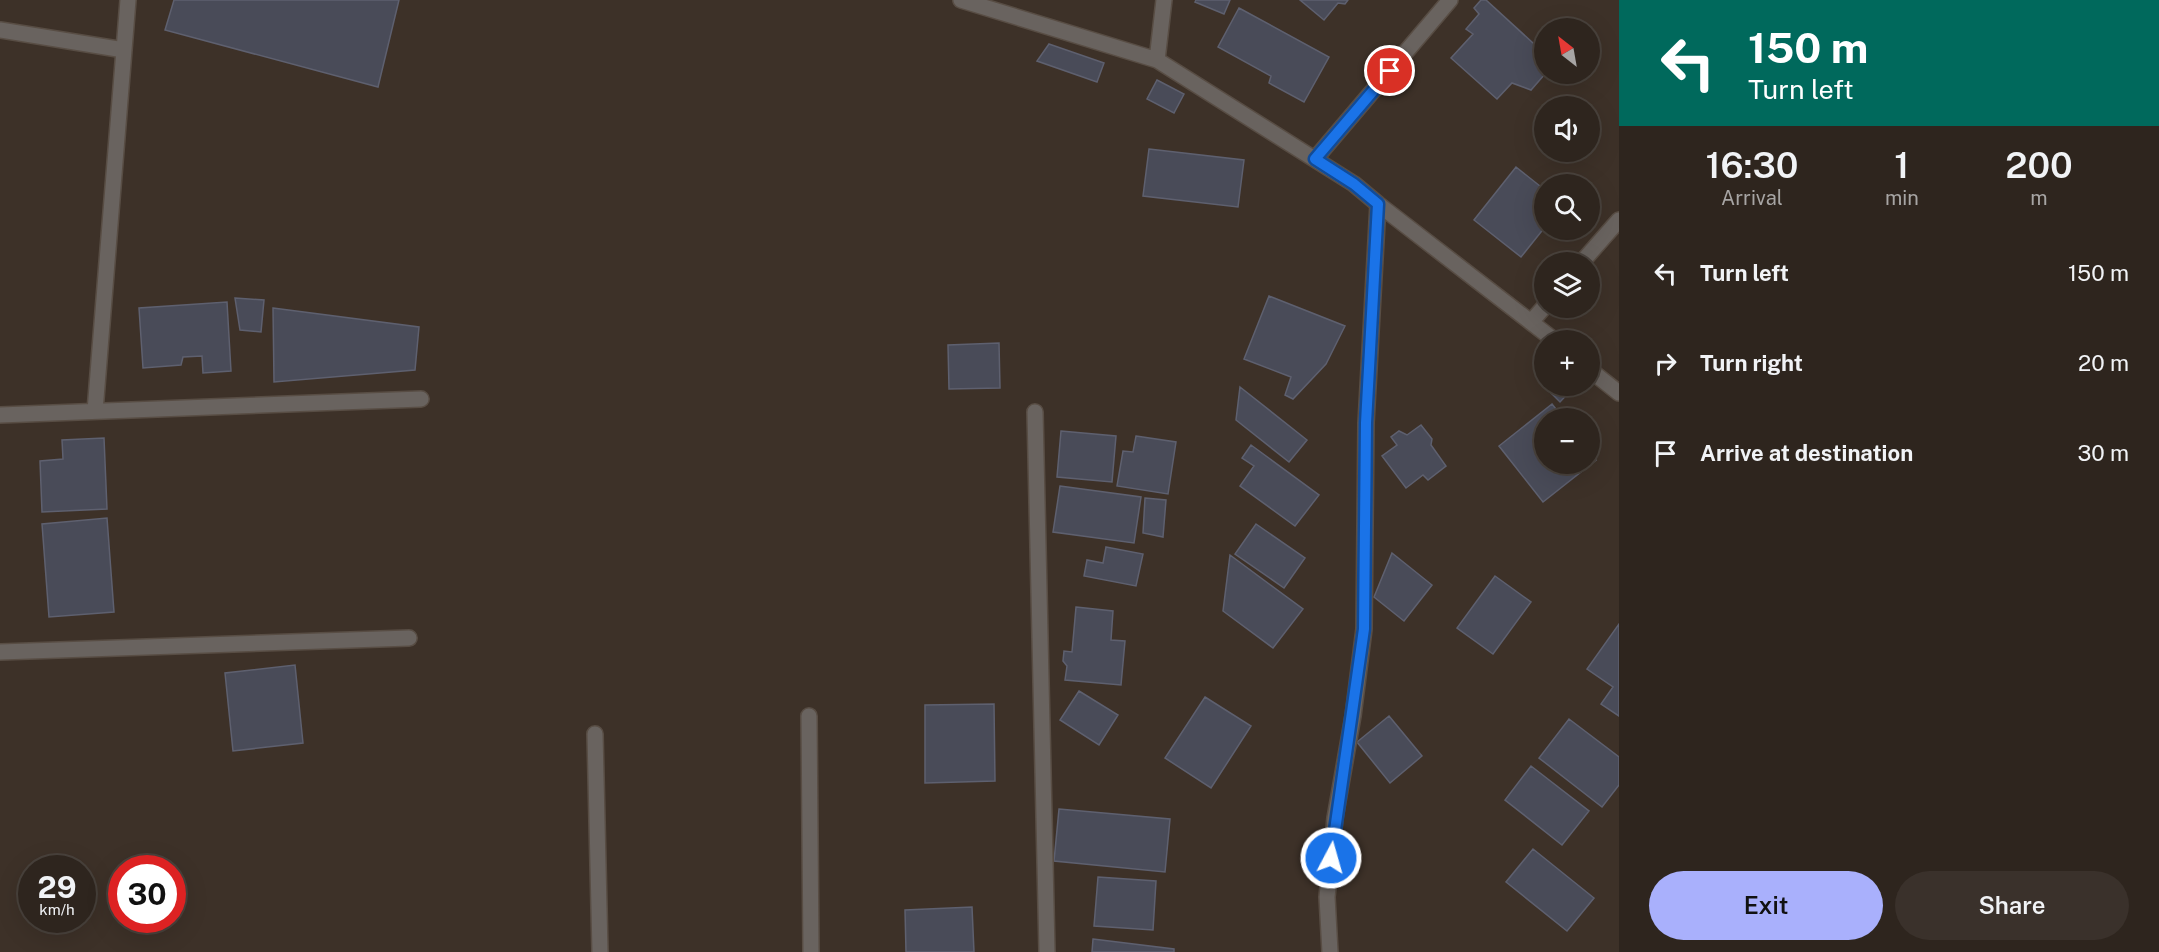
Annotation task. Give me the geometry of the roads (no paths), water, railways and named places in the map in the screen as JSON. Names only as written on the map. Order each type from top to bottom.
[{"type":"street","points":[[96,411],[128,0]]},
{"type":"street","points":[[962,0],[1156,60],[1354,184],[1541,330]]},
{"type":"street","points":[[1156,60],[1164,0]]},
{"type":"street","points":[[1315,159],[1450,0]]},
{"type":"street","points":[[0,30],[124,50]]},
{"type":"street","points":[[1330,952],[1327,897],[1335,818],[1353,716],[1364,629],[1366,423],[1378,204]]},
{"type":"street","points":[[1591,252],[1619,220]]},
{"type":"street","points":[[1531,322],[1534,318]]},
{"type":"street","points":[[1600,378],[1619,393]]},
{"type":"street","points":[[0,415],[421,399]]},
{"type":"street","points":[[1035,411],[1047,952]]},
{"type":"street","points":[[0,652],[409,638]]},
{"type":"street","points":[[809,716],[811,952]]},
{"type":"street","points":[[595,734],[600,952]]}]
